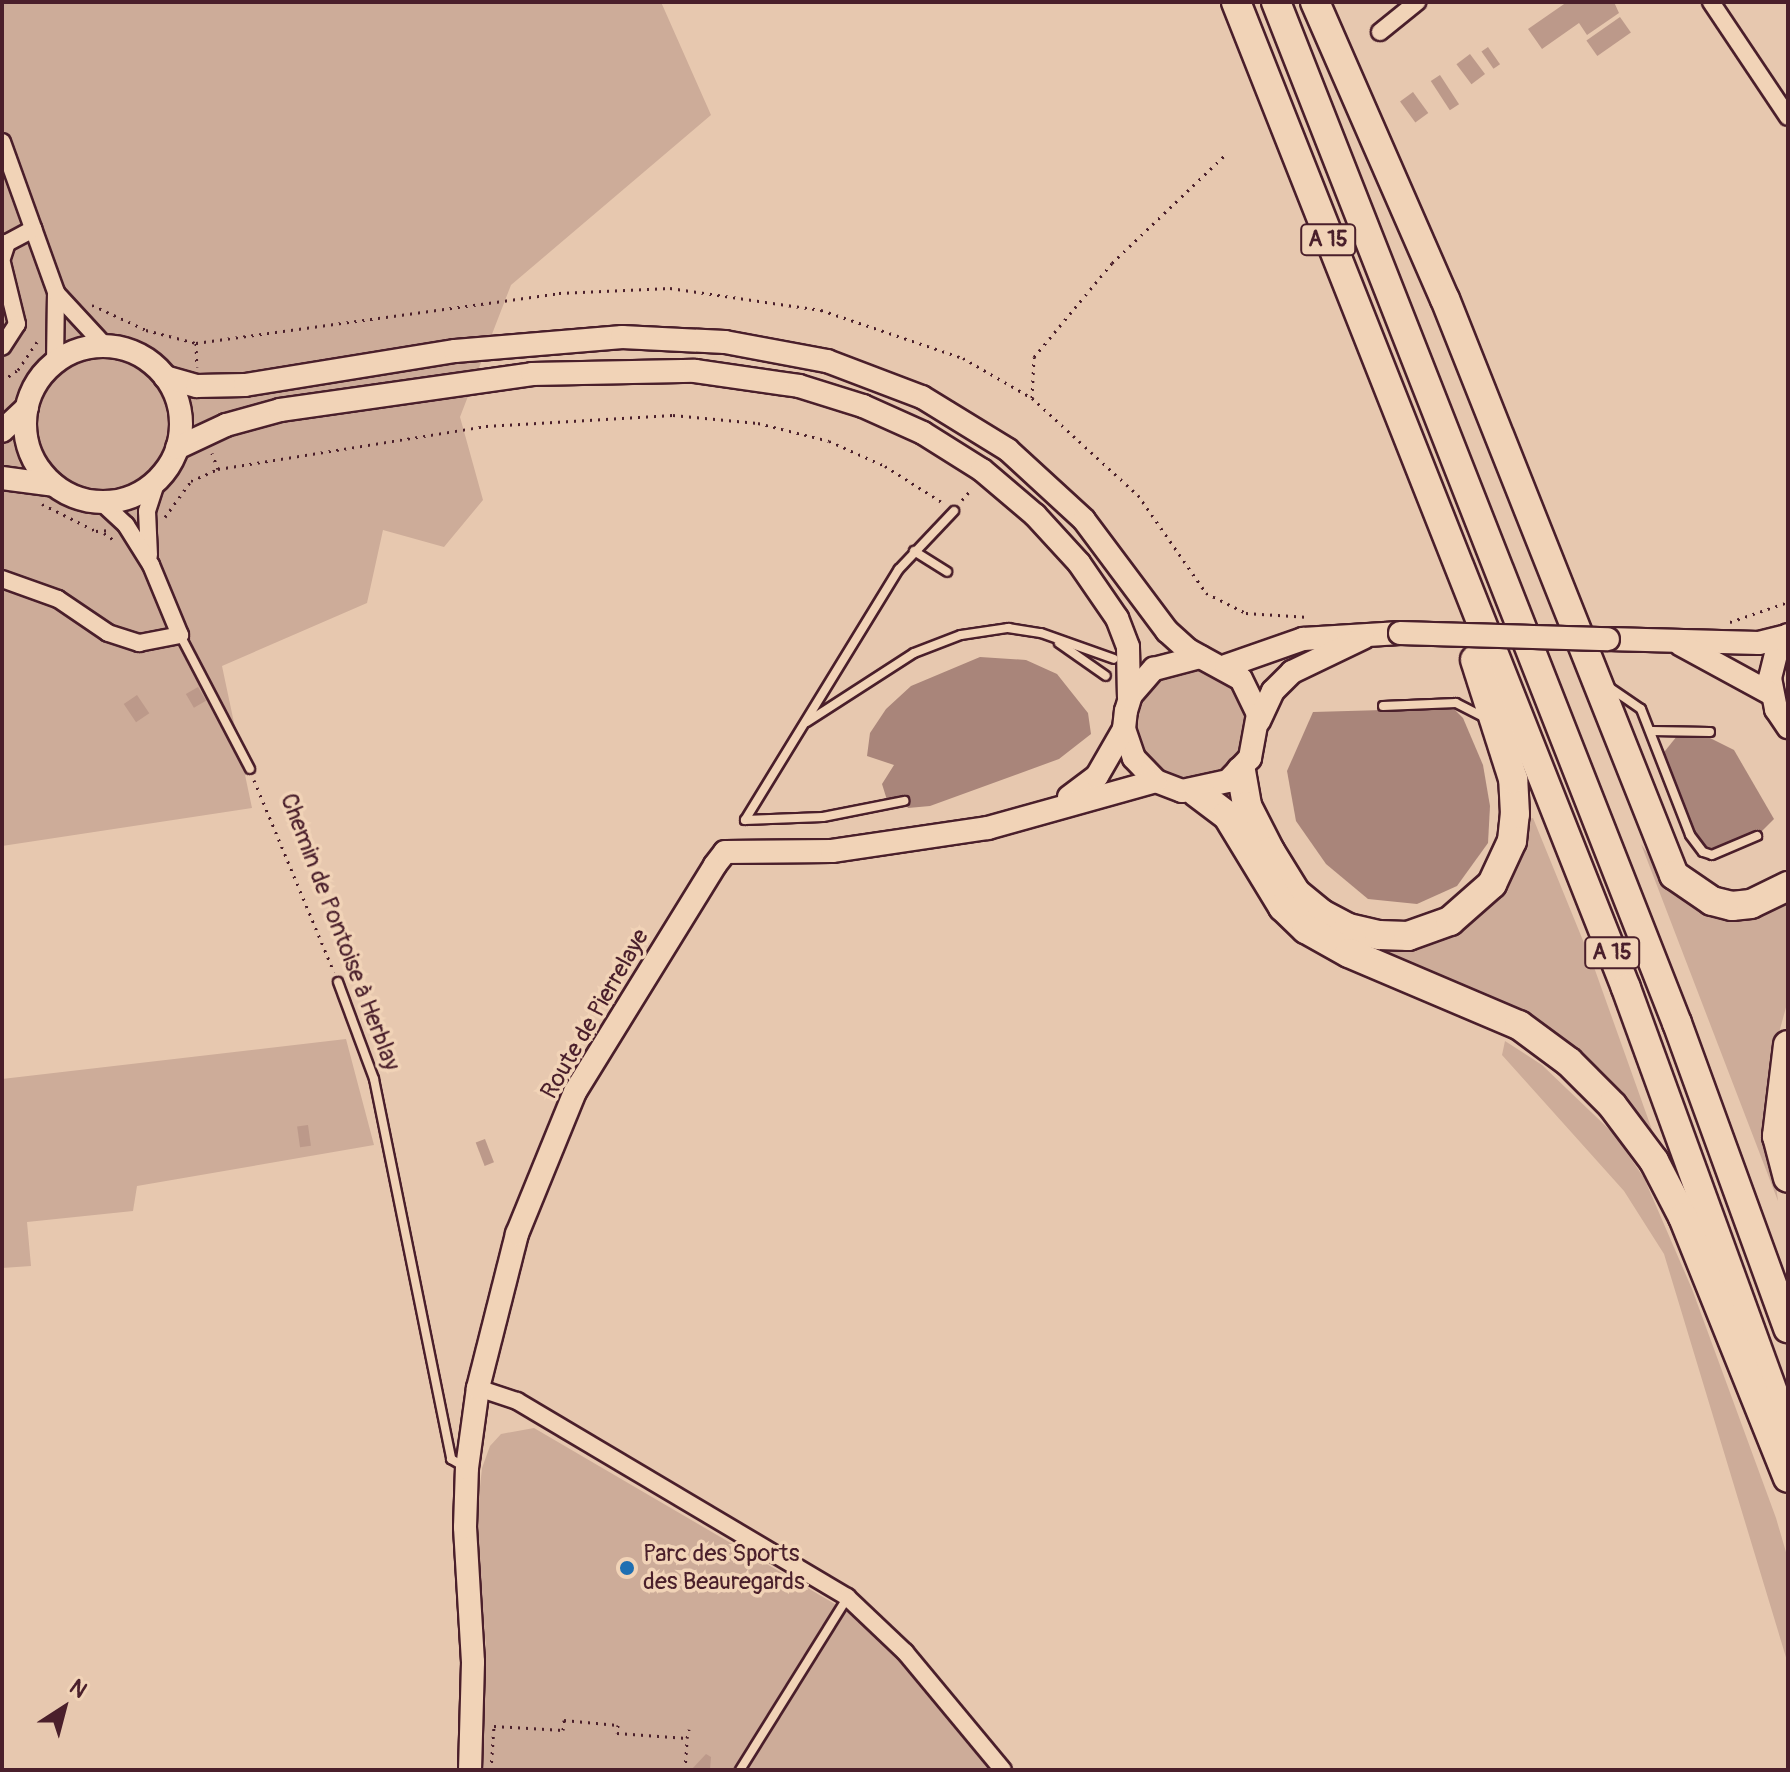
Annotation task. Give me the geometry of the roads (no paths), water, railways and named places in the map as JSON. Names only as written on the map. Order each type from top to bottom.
[{"type":"highway","name":"A 15","points":[[1236,2],[1626,988],[1788,1434]]},
{"type":"highway","name":"A 15","points":[[1276,2],[1677,1023],[1788,1328]]},
{"type":"highway","points":[[1315,2],[1445,299],[1674,875],[1712,901],[1732,906],[1751,904],[1788,886]]},
{"type":"highway","points":[[1241,771],[1247,806],[1296,893],[1348,928],[1408,936],[1466,909],[1504,864],[1515,814],[1500,732],[1418,515],[1422,478]]},
{"type":"highway","points":[[1196,792],[1227,815],[1283,907],[1306,929],[1349,953],[1519,1025],[1569,1062],[1612,1105],[1654,1161],[1683,1217],[1788,1478]]},
{"type":"highway","points":[[1788,1045],[1777,1136],[1788,1178]]},
{"type":"main road","points":[[2,431],[27,408],[37,383],[55,363],[79,350],[106,347],[139,356],[165,377],[197,386],[245,385],[455,351],[589,339],[725,342],[827,361],[932,402],[1035,471],[1099,538],[1167,631],[1200,657],[1226,666],[1252,695],[1259,721]]},
{"type":"main road","points":[[2,478],[54,485],[76,497],[101,502],[126,499],[157,480],[177,448],[205,433],[305,406],[494,378],[595,370],[731,374],[832,395],[894,418],[943,445],[1035,515],[1079,563],[1117,618],[1128,647],[1129,701],[1124,729],[1134,758],[1156,781],[1196,792],[1220,785],[1241,771],[1256,744],[1259,721],[1273,691],[1292,672],[1371,634]]},
{"type":"main road","points":[[165,377],[178,404],[177,448]]},
{"type":"main road","points":[[27,408],[30,450],[54,485]]},
{"type":"main road","points":[[1226,666],[1303,639],[1371,634],[1759,643],[1788,636]]},
{"type":"main road","points":[[1788,636],[1772,664],[1770,693],[1788,727]]},
{"type":"main road","points":[[1668,639],[1770,693]]},
{"type":"main road","points":[[1129,701],[1154,669],[1169,661],[1200,657]]},
{"type":"main road","name":"Route de Pierrelaye","points":[[1047,810],[1097,776],[1124,729]]},
{"type":"main road","name":"Route de Pierrelaye","points":[[470,1770],[473,1662],[465,1527],[467,1468],[478,1388],[517,1234],[575,1092],[725,852],[832,851],[988,828],[1156,781]]},
{"type":"street","points":[[1380,32],[1417,2]]},
{"type":"street","points":[[1711,2],[1788,117]]},
{"type":"street","points":[[2,142],[56,292],[58,323],[55,363]]},
{"type":"street","points":[[2,347],[17,324],[2,261],[7,243],[33,229]]},
{"type":"street","points":[[56,292],[75,317],[106,347]]},
{"type":"street","points":[[151,565],[147,511],[157,480]]},
{"type":"street","points":[[2,579],[58,599],[108,633],[139,643],[180,635],[151,565],[121,520],[101,502]]},
{"type":"street","points":[[478,1388],[517,1401],[847,1597],[905,1652],[1003,1770]]},
{"type":"lane","points":[[904,801],[823,817],[745,820],[914,551],[954,511]]},
{"type":"lane","points":[[914,551],[947,572]]},
{"type":"lane","points":[[805,723],[867,680],[926,649],[961,635],[1008,628],[1041,633],[1114,659]]},
{"type":"lane","points":[[1041,633],[1106,676]]},
{"type":"lane","points":[[180,635],[250,769]]},
{"type":"lane","points":[[1599,680],[1635,701],[1652,731],[1690,835],[1703,852],[1712,855],[1757,836]]},
{"type":"lane","points":[[1383,706],[1464,705],[1500,732]]},
{"type":"lane","points":[[1652,731],[1659,735],[1710,732]]},
{"type":"lane","points":[[1652,731],[1667,749]]},
{"type":"lane","name":"Chemin de Pontoise à Herblay","points":[[338,982],[374,1079],[451,1459],[467,1468]]},
{"type":"lane","points":[[740,1770],[847,1597]]},
{"type":"place","name":"Parc des Sports des Beauregards","points":[[627,1568]]}]
